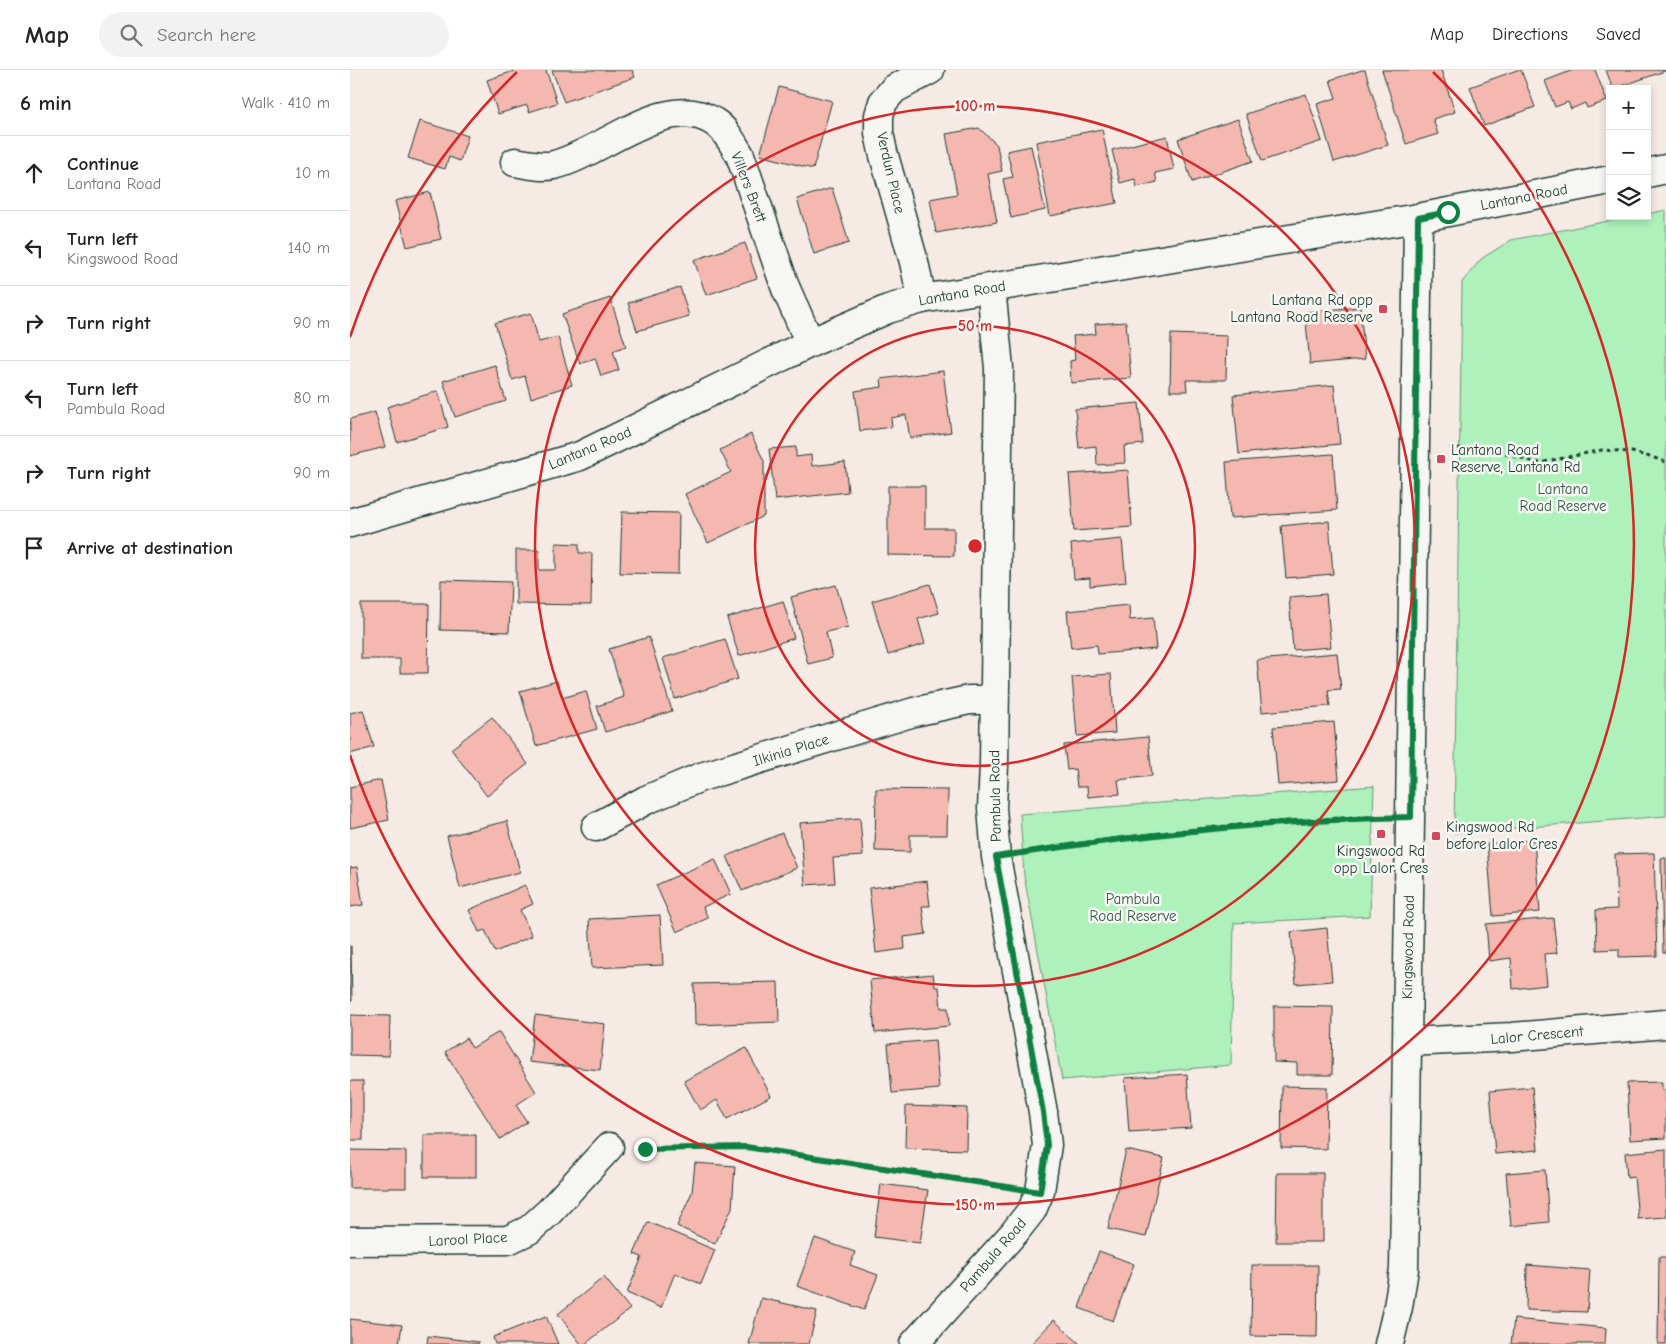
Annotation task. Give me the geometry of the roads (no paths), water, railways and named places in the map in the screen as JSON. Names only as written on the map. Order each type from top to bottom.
[{"type":"street","name":"Verdun Place","points":[[922,299],[914,262],[883,152],[879,133],[879,115],[883,102],[894,89],[930,70]]},
{"type":"street","name":"Villers Brett","points":[[515,162],[553,165],[675,112],[698,114],[715,122],[729,137],[740,155],[786,289],[810,343]]},
{"type":"street","points":[[1651,172],[1666,169]]},
{"type":"street","name":"Lantana Road","points":[[350,523],[580,456],[810,343],[888,309],[922,299],[1418,218],[1606,181]]},
{"type":"street","name":"Kingswood Road","points":[[1389,1344],[1398,1307],[1404,1269],[1418,218]]},
{"type":"street","name":"Pambula Road","points":[[914,1344],[1014,1233],[1032,1210],[1040,1192],[1047,1145],[1043,1112],[996,857],[992,808],[999,368],[991,288]]},
{"type":"street","name":"Ilkinia Place","points":[[596,827],[646,800],[701,777],[914,712],[960,702],[994,700]]},
{"type":"street","name":"Lalor Crescent","points":[[1408,1042],[1512,1037],[1666,1024]]},
{"type":"street","name":"Larool Place","points":[[350,1241],[508,1240],[529,1230],[549,1212],[609,1147]]},
{"type":"place","name":"Lantana Rd opp Lantana Road Reserve","points":[[1383,309]]},
{"type":"place","name":"Lantana Road Reserve, Lantana Rd","points":[[1441,459]]},
{"type":"place","name":"Kingswood Rd opp Lalor Cres","points":[[1381,834]]},
{"type":"place","name":"Kingswood Rd before Lalor Cres","points":[[1436,836]]},
{"type":"park label","name":"Lantana Road Reserve","points":[[1563,498]]},
{"type":"park label","name":"Pambula Road Reserve","points":[[1133,908]]}]
